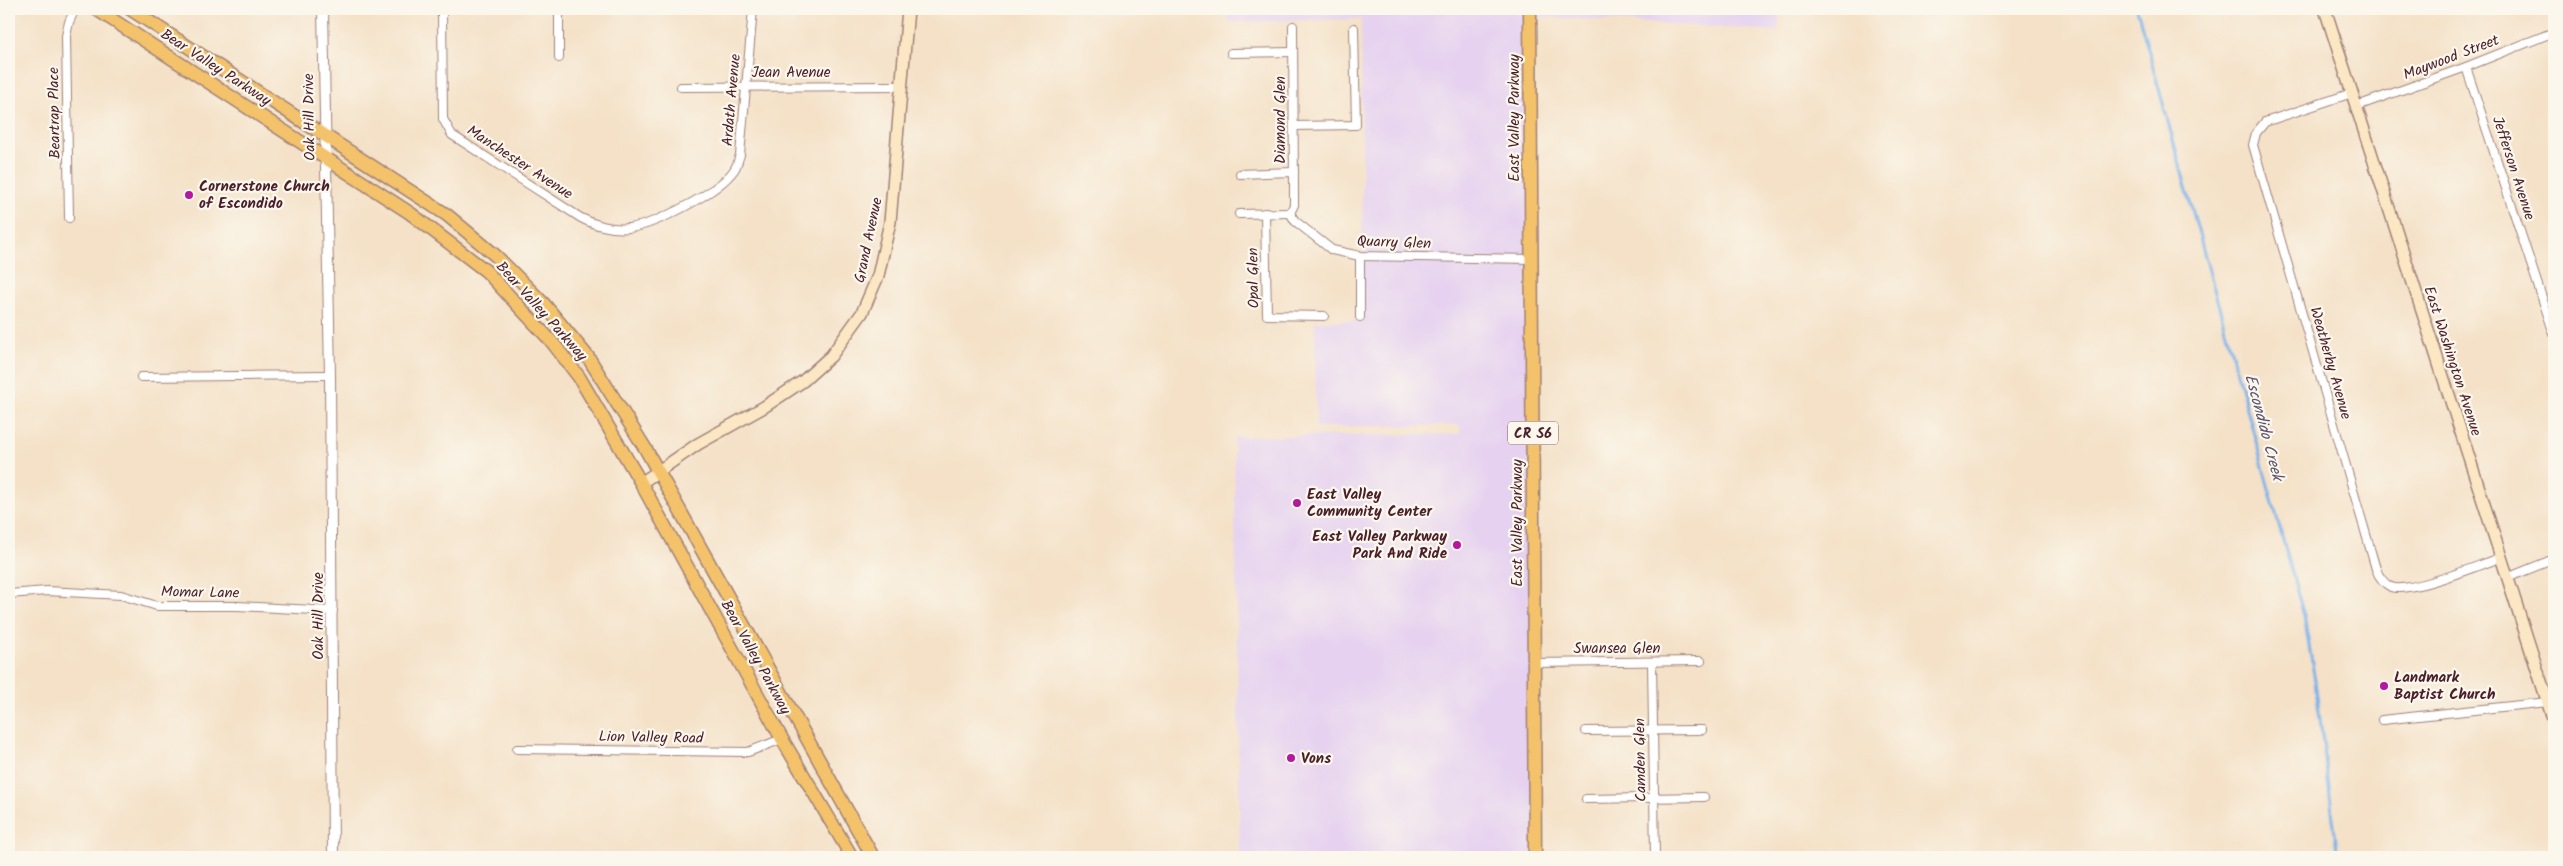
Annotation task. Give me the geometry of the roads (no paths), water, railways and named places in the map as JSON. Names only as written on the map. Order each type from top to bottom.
[{"type":"main road","name":"Bear Valley Parkway","points":[[96,9],[325,157],[449,241],[486,271],[552,342],[579,377],[641,483],[782,739],[852,857]]},
{"type":"main road","name":"Bear Valley Parkway","points":[[130,9],[447,215],[525,282],[588,357],[658,472],[873,857]]},
{"type":"main road","name":"Grand Avenue","points":[[641,483],[803,382],[831,356],[862,313],[878,276],[890,222],[908,9]]},
{"type":"main road","name":"East Valley Parkway","points":[[1530,9],[1535,857]]},
{"type":"main road","name":"East Washington Avenue","points":[[2325,9],[2500,558],[2549,694],[2554,722]]},
{"type":"street","name":"Beartrap Place","points":[[69,218],[66,36],[68,22],[75,9]]},
{"type":"street","name":"Oak Hill Drive","points":[[323,9],[330,375],[334,857]]},
{"type":"street","name":"Manchester Avenue","points":[[442,9],[443,119],[452,135],[581,218]]},
{"type":"street","points":[[559,9],[559,58]]},
{"type":"street","name":"Ardath Avenue","points":[[581,218],[593,224],[618,228],[642,226],[666,217],[718,186],[734,170],[740,155],[753,9]]},
{"type":"street","name":"Diamond Glen","points":[[1290,212],[1294,205],[1293,26]]},
{"type":"street","points":[[1294,126],[1356,125],[1354,28]]},
{"type":"street","name":"Maywood Street","points":[[2356,106],[2466,67],[2554,32]]},
{"type":"street","points":[[1232,53],[1293,52]]},
{"type":"street","name":"Jefferson Avenue","points":[[2466,67],[2554,334]]},
{"type":"street","name":"Jean Avenue","points":[[681,87],[901,86]]},
{"type":"street","name":"Weatherby Avenue","points":[[2352,93],[2265,122],[2256,133],[2253,145],[2376,569],[2379,578],[2390,586],[2400,588],[2448,577],[2500,558]]},
{"type":"street","points":[[1240,174],[1294,172]]},
{"type":"street","points":[[1239,214],[1290,212]]},
{"type":"street","name":"Quarry Glen","points":[[1290,212],[1295,221],[1332,250],[1360,256],[1532,259]]},
{"type":"street","name":"Opal Glen","points":[[1265,213],[1267,315],[1324,316]]},
{"type":"street","points":[[1360,256],[1360,317]]},
{"type":"street","points":[[141,377],[330,375]]},
{"type":"street","points":[[2507,578],[2554,559]]},
{"type":"street","name":"Momar Lane","points":[[9,594],[47,591],[121,595],[157,606],[237,606],[333,611]]},
{"type":"street","name":"Swansea Glen","points":[[1534,662],[1701,661]]},
{"type":"street","name":"Camden Glen","points":[[1652,662],[1655,857]]},
{"type":"street","points":[[2382,720],[2549,694]]},
{"type":"street","points":[[1586,731],[1702,730]]},
{"type":"street","name":"Lion Valley Road","points":[[516,749],[748,752],[782,739]]},
{"type":"street","points":[[1586,799],[1704,798]]},
{"type":"waterway","name":"Escondido Creek","points":[[2137,9],[2304,616],[2315,681],[2338,857]]},
{"type":"place","name":"Cornerstone Church of Escondido","points":[[189,195]]},
{"type":"place","name":"East Valley Community Center","points":[[1297,503]]},
{"type":"place","name":"East Valley Parkway Park And Ride","points":[[1457,545]]},
{"type":"place","name":"Landmark Baptist Church","points":[[2384,686]]},
{"type":"place","name":"Vons","points":[[1291,758]]}]
